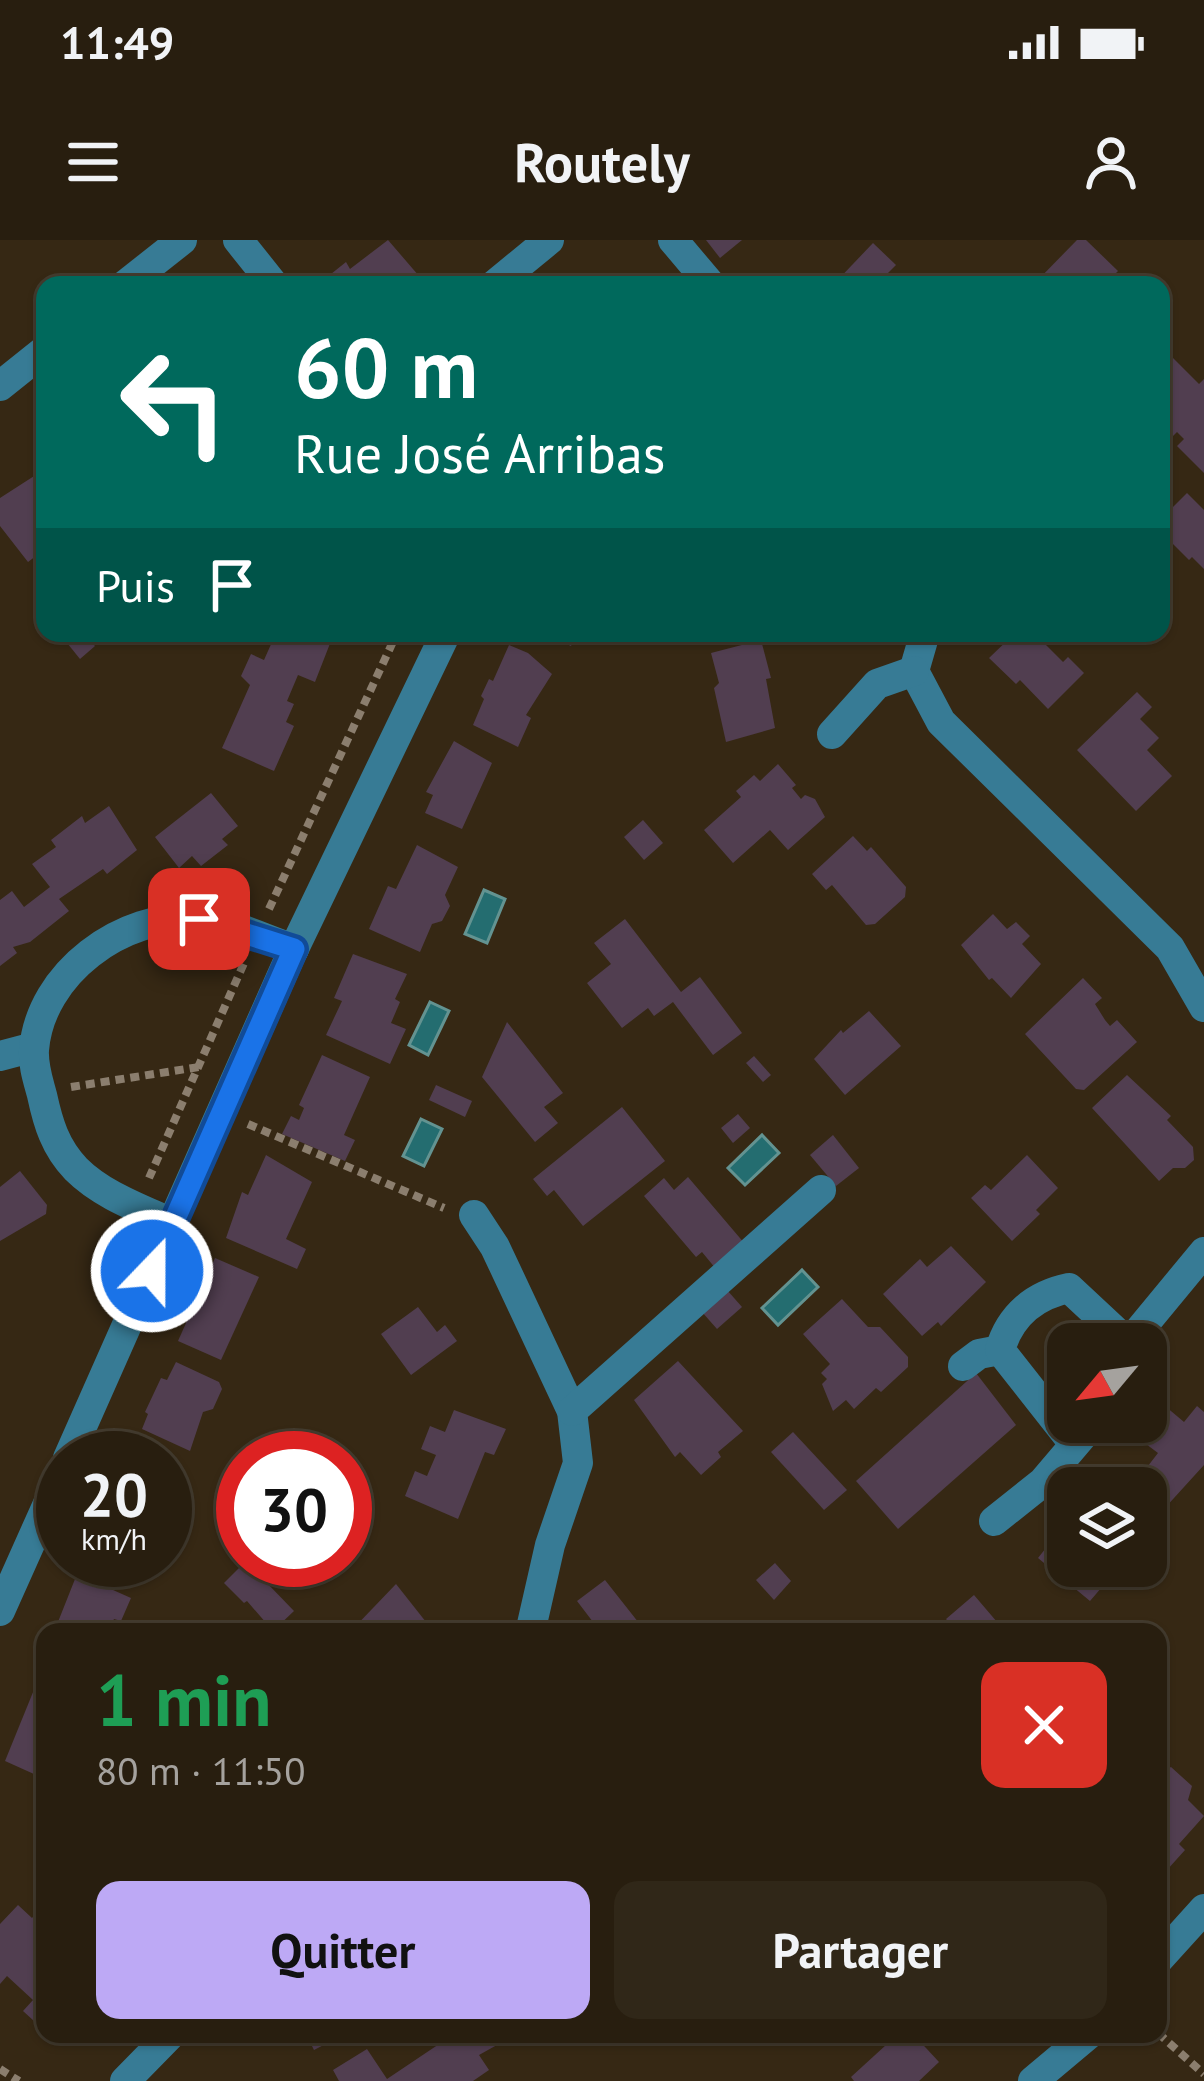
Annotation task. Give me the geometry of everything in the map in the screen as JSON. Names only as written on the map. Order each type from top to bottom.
[{"type":"street","points":[[136,276],[182,240]]},
{"type":"street","points":[[238,240],[267,276]]},
{"type":"street","points":[[505,276],[549,240]]},
{"type":"street","points":[[673,240],[703,276]]},
{"type":"street","points":[[0,386],[36,357]]},
{"type":"street","points":[[80,1431],[294,949],[442,642]]},
{"type":"street","points":[[922,642],[914,671],[941,722],[1170,948],[1204,1007]]},
{"type":"street","points":[[832,734],[877,684],[914,671]]},
{"type":"street","points":[[172,1223],[100,1189],[76,1168],[47,1123],[34,1047],[60,983],[100,945],[146,923],[199,919],[294,949]]},
{"type":"street","points":[[0,1056],[34,1047]]},
{"type":"street","points":[[572,1411],[821,1190]]},
{"type":"street","points":[[474,1215],[495,1247],[572,1411],[578,1463],[550,1545],[535,1623]]},
{"type":"street","points":[[1145,1323],[1204,1252]]},
{"type":"street","points":[[1000,1350],[1006,1327],[1043,1293],[1069,1288],[1106,1323]]},
{"type":"street","points":[[963,1366],[979,1354],[1000,1350]]},
{"type":"street","points":[[1000,1350],[1047,1396]]},
{"type":"street","points":[[994,1521],[1042,1482],[1075,1443]]},
{"type":"street","points":[[0,1611],[36,1530]]},
{"type":"street","points":[[1167,1950],[1204,1909]]},
{"type":"street","points":[[125,2081],[162,2043]]},
{"type":"street","points":[[1034,2081],[1077,2043]]},
{"type":"path","points":[[42,1097],[54,1090],[200,1066]]},
{"type":"path","points":[[221,1112],[430,1205],[474,1215]]},
{"type":"path","points":[[1167,2041],[1204,2074]]},
{"type":"path","points":[[0,2069],[20,2081]]},
{"type":"water","points":[[484,890],[505,899],[487,943],[465,934]]},
{"type":"water","points":[[430,1002],[449,1011],[428,1055],[409,1045]]},
{"type":"water","points":[[421,1119],[442,1129],[424,1166],[403,1156]]},
{"type":"water","points":[[762,1135],[779,1153],[745,1185],[728,1168]]},
{"type":"water","points":[[802,1270],[818,1287],[778,1325],[762,1308]]},
{"type":"building","points":[[388,240],[419,276],[331,274],[346,262],[350,269]]},
{"type":"building","points":[[706,240],[742,240],[720,258]]},
{"type":"building","points":[[1077,240],[1086,240],[1118,271],[1113,276],[1042,276]]},
{"type":"building","points":[[873,243],[896,265],[885,276],[842,276]]},
{"type":"building","points":[[1170,355],[1199,384],[1204,379],[1204,473],[1177,446],[1184,439],[1177,432],[1173,436]]},
{"type":"building","points":[[36,475],[36,556],[28,562],[0,526],[0,498]]},
{"type":"building","points":[[1187,493],[1204,510],[1204,569],[1170,541],[1170,510]]},
{"type":"building","points":[[66,642],[95,646],[80,659]]},
{"type":"building","points":[[272,642],[331,642],[315,682],[298,675],[287,701],[294,704],[286,722],[294,726],[274,771],[222,748],[250,685],[241,676],[251,654],[264,660]]},
{"type":"building","points":[[762,642],[771,678],[766,679],[775,728],[726,742],[711,653]]},
{"type":"building","points":[[1006,642],[1043,642],[1063,662],[1068,657],[1084,673],[1048,709],[1020,680],[1016,684],[989,658]]},
{"type":"building","points":[[509,645],[528,653],[552,674],[526,715],[531,718],[518,747],[473,725],[484,699],[481,696]]},
{"type":"building","points":[[1137,692],[1152,707],[1140,719],[1159,738],[1147,750],[1172,776],[1136,811],[1077,750]]},
{"type":"building","points":[[454,741],[492,763],[462,829],[425,813],[433,795],[426,792]]},
{"type":"building","points":[[778,764],[801,799],[805,795],[815,799],[825,817],[788,850],[770,830],[733,863],[704,830],[741,797],[736,791],[754,775],[760,781]]},
{"type":"building","points":[[211,793],[238,826],[222,839],[228,845],[201,866],[192,856],[179,868],[155,837]]},
{"type":"building","points":[[109,806],[137,850],[107,874],[103,869],[59,899],[69,911],[30,942],[13,947],[17,953],[0,966],[0,900],[12,891],[24,907],[50,887],[32,864],[56,847],[51,840],[82,816],[85,823]]},
{"type":"building","points":[[643,820],[663,843],[644,860],[624,837]]},
{"type":"building","points":[[853,836],[867,851],[871,847],[906,887],[905,897],[875,924],[866,925],[832,885],[826,890],[812,874]]},
{"type":"building","points":[[417,845],[458,867],[445,895],[450,906],[442,921],[432,924],[420,952],[369,929],[388,886],[396,889]]},
{"type":"building","points":[[993,914],[1007,929],[1016,922],[1030,936],[1022,944],[1041,964],[1011,998],[989,980],[961,945]]},
{"type":"building","points":[[625,919],[681,992],[700,977],[742,1033],[713,1055],[673,1002],[654,1016],[648,1008],[622,1028],[587,983],[611,964],[594,943]]},
{"type":"building","points":[[353,954],[407,974],[395,999],[400,1002],[391,1023],[406,1029],[390,1064],[326,1035],[342,1001],[334,998]]},
{"type":"building","points":[[1083,978],[1102,998],[1095,1004],[1110,1026],[1117,1020],[1137,1042],[1084,1090],[1076,1089],[1025,1034]]},
{"type":"building","points":[[869,1011],[901,1046],[845,1095],[814,1059],[841,1030],[843,1033]]},
{"type":"building","points":[[507,1022],[563,1093],[544,1107],[558,1123],[535,1142],[482,1077]]},
{"type":"building","points":[[322,1055],[370,1077],[344,1135],[355,1140],[345,1161],[282,1134],[291,1116],[299,1120],[304,1108],[299,1105]]},
{"type":"building","points":[[754,1056],[771,1075],[763,1082],[746,1063]]},
{"type":"building","points":[[1127,1075],[1171,1116],[1167,1120],[1193,1147],[1194,1160],[1185,1168],[1173,1168],[1159,1181],[1092,1108]]},
{"type":"building","points":[[436,1085],[472,1101],[465,1117],[429,1100]]},
{"type":"building","points":[[622,1107],[665,1161],[583,1226],[554,1190],[547,1196],[533,1179]]},
{"type":"building","points":[[738,1114],[750,1128],[733,1143],[721,1128]]},
{"type":"building","points":[[833,1135],[859,1168],[836,1186],[810,1155]]},
{"type":"building","points":[[266,1155],[312,1182],[286,1239],[306,1249],[297,1269],[226,1238],[242,1192],[248,1195]]},
{"type":"building","points":[[1027,1155],[1058,1188],[1012,1241],[971,1198],[985,1185],[991,1190]]},
{"type":"building","points":[[20,1171],[47,1205],[46,1214],[0,1241],[0,1187]]},
{"type":"building","points":[[688,1177],[745,1244],[716,1269],[702,1252],[696,1257],[644,1196],[664,1178],[674,1190]]},
{"type":"building","points":[[951,1246],[986,1282],[941,1326],[938,1322],[922,1336],[883,1294],[920,1259],[927,1267]]},
{"type":"building","points":[[215,1258],[259,1277],[221,1360],[178,1341]]},
{"type":"building","points":[[727,1290],[742,1307],[717,1329],[702,1312]]},
{"type":"building","points":[[842,1299],[868,1327],[880,1327],[908,1357],[908,1367],[854,1409],[846,1400],[833,1411],[822,1384],[827,1379],[821,1373],[830,1364],[803,1334]]},
{"type":"building","points":[[418,1307],[437,1332],[445,1325],[457,1341],[411,1375],[381,1334]]},
{"type":"building","points":[[678,1361],[743,1431],[701,1475],[680,1452],[675,1457],[634,1400]]},
{"type":"building","points":[[176,1362],[219,1382],[222,1389],[213,1409],[203,1412],[192,1445],[192,1431],[142,1429],[161,1378],[167,1380]]},
{"type":"building","points":[[976,1373],[1016,1425],[898,1529],[856,1481]]},
{"type":"building","points":[[1197,1406],[1204,1412],[1204,1465],[1167,1506],[1167,1467],[1147,1467],[1158,1453],[1145,1443],[1167,1443],[1167,1408],[1184,1422]]},
{"type":"building","points":[[454,1410],[506,1429],[494,1455],[485,1452],[458,1519],[405,1496],[415,1471],[427,1476],[436,1455],[421,1449],[430,1426],[445,1432]]},
{"type":"building","points":[[793,1432],[847,1490],[824,1510],[771,1452]]},
{"type":"building","points":[[775,1563],[791,1581],[774,1600],[756,1580]]},
{"type":"building","points":[[605,1580],[639,1623],[592,1623],[577,1601]]},
{"type":"building","points":[[396,1584],[426,1622],[425,1623],[359,1623]]},
{"type":"building","points":[[72,1587],[106,1587],[131,1598],[121,1621],[58,1623]]},
{"type":"building","points":[[228,1587],[271,1587],[294,1611],[281,1623],[266,1623]]},
{"type":"building","points":[[1073,1587],[1102,1587],[1090,1601]]},
{"type":"building","points":[[974,1595],[998,1623],[949,1623],[946,1619]]},
{"type":"building","points":[[36,1685],[36,1775],[5,1761]]},
{"type":"building","points":[[1171,1767],[1192,1786],[1188,1800],[1204,1816],[1179,1844],[1185,1850],[1167,1870],[1167,1769]]},
{"type":"building","points":[[18,1905],[32,1918],[36,1913],[36,2023],[23,2011],[33,2000],[7,1976],[0,1984],[0,1924]]},
{"type":"building","points":[[441,2043],[501,2043],[479,2055],[489,2070],[473,2081],[339,2081],[333,2070],[367,2049],[387,2079]]},
{"type":"building","points":[[888,2043],[921,2043],[939,2062],[919,2081],[854,2081],[851,2077]]},
{"type":"route","points":[[152,1271],[294,949],[199,919]]}]
